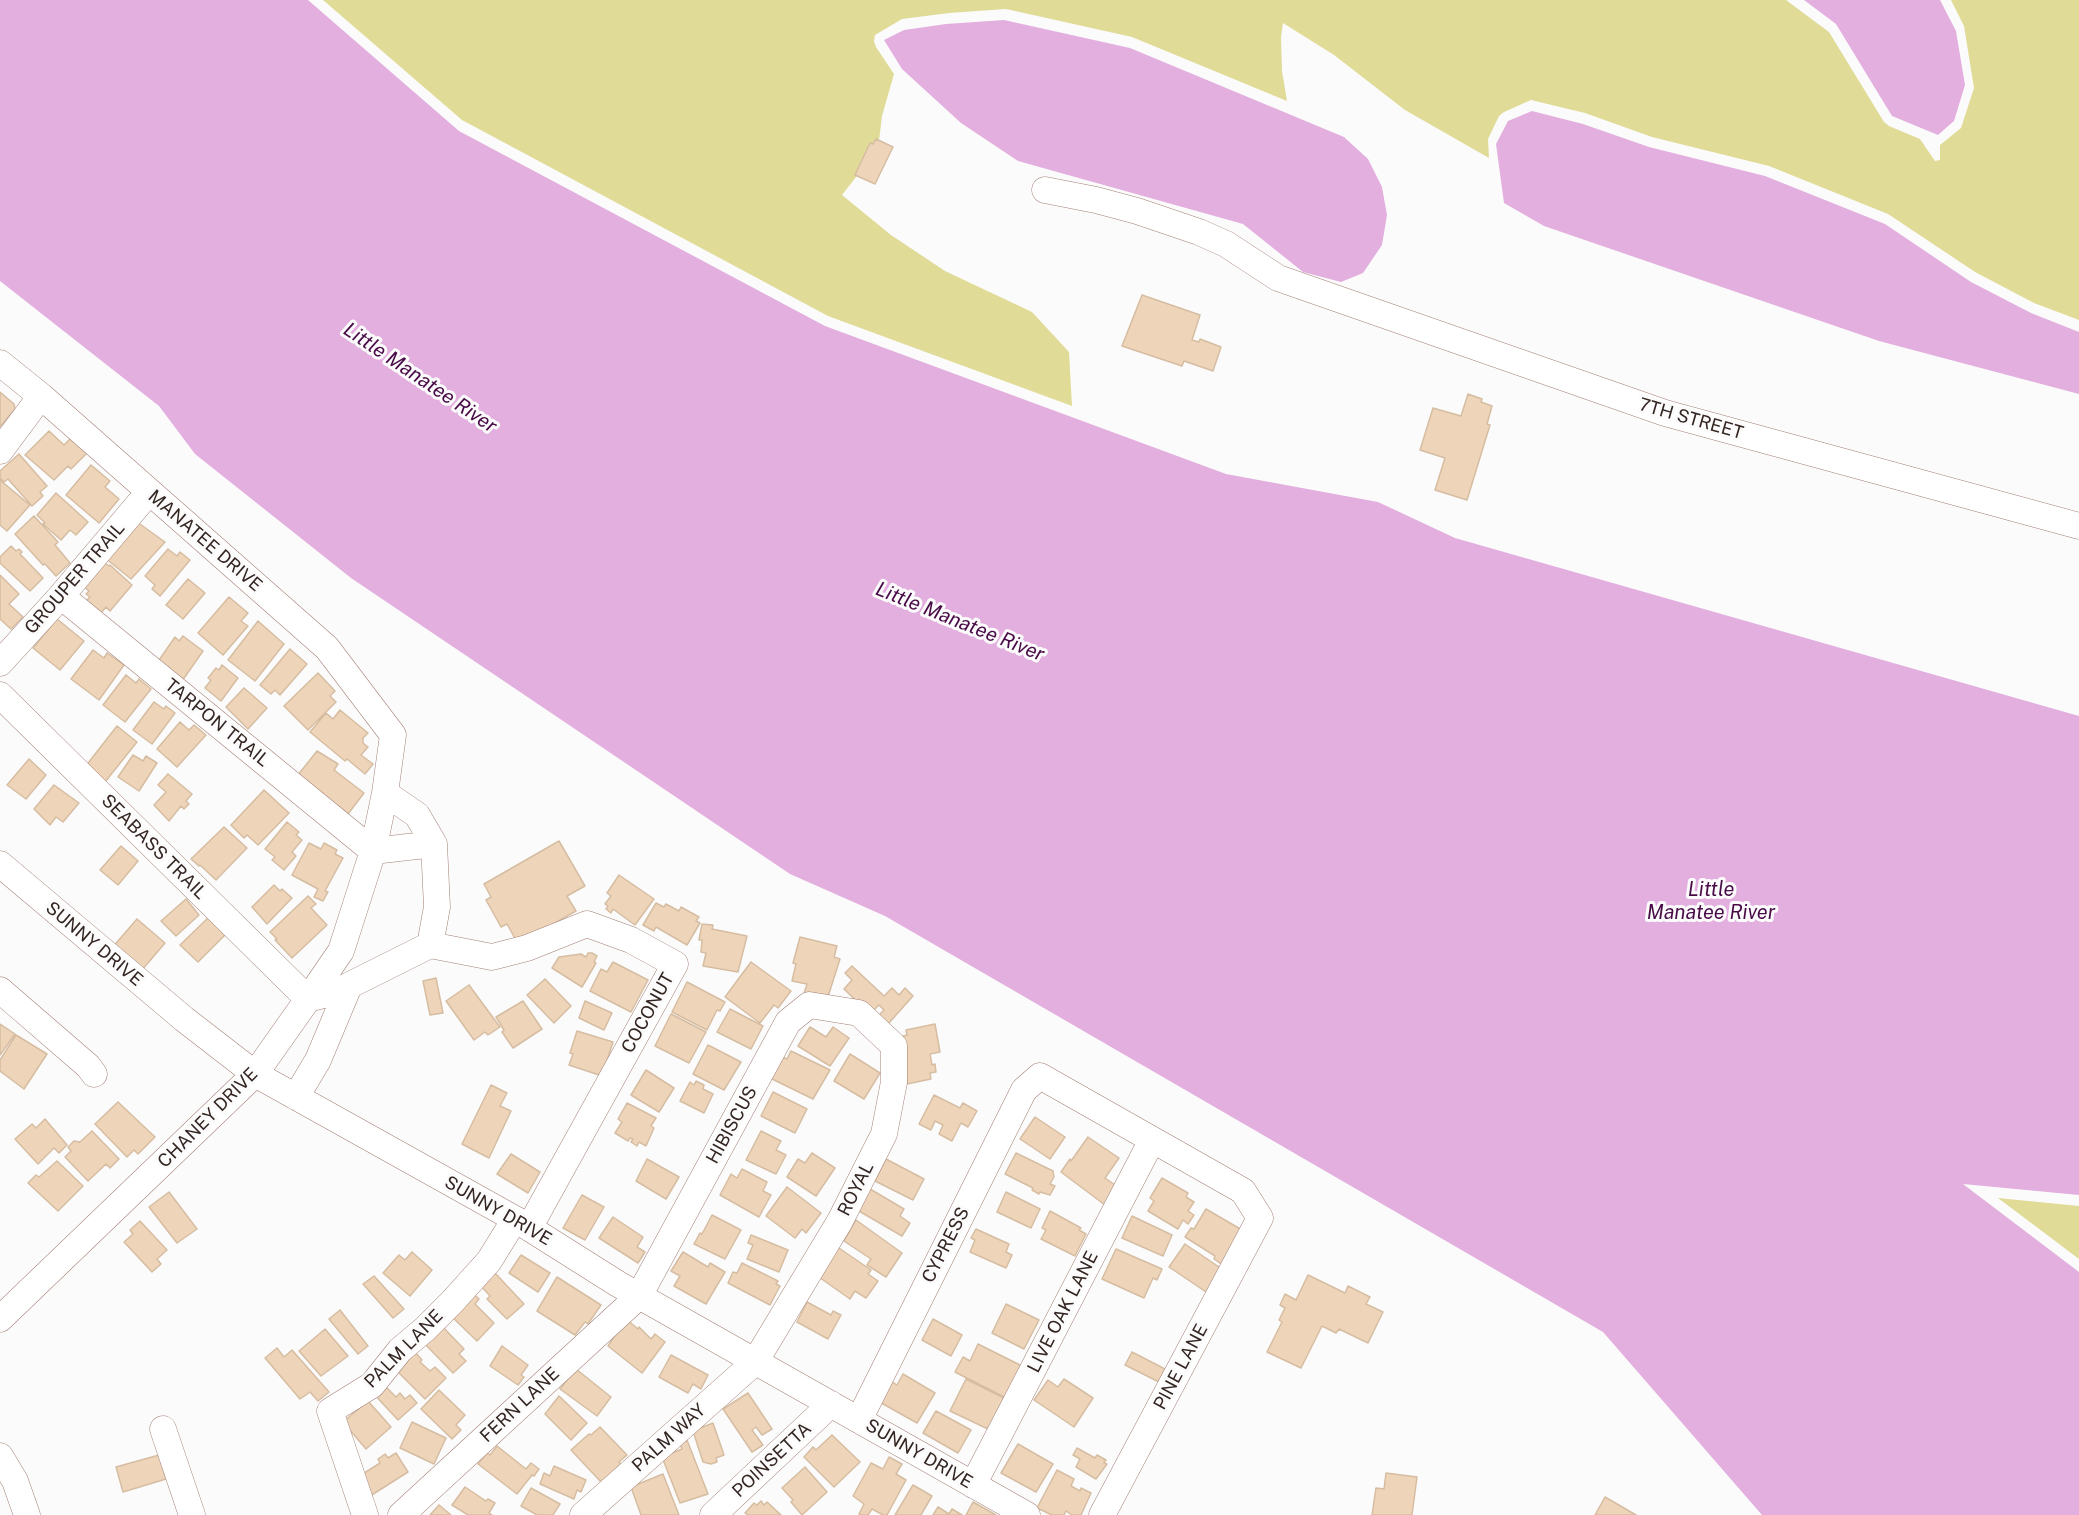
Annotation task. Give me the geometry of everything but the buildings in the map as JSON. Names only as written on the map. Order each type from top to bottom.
[{"type":"street","name":"7TH STREET","points":[[1045,190],[1137,211],[1199,232],[1226,244],[1278,278],[1665,413],[2079,526]]},
{"type":"street","name":"MANATEE DRIVE","points":[[0,363],[41,396],[327,648],[393,735]]},
{"type":"street","points":[[0,451],[41,396]]},
{"type":"street","name":"GROUPER TRAIL","points":[[0,663],[61,596],[149,492]]},
{"type":"street","name":"TARPON TRAIL","points":[[61,596],[373,851]]},
{"type":"street","name":"SEABASS TRAIL","points":[[0,695],[308,999]]},
{"type":"street","name":"CHANEY DRIVE","points":[[0,1319],[255,1074],[341,951],[373,851],[385,793],[393,735]]},
{"type":"street","points":[[308,999],[336,992],[430,945],[437,907],[434,844],[417,815],[385,793]]},
{"type":"street","points":[[373,851],[434,844]]},
{"type":"street","name":"SUNNY DRIVE","points":[[0,864],[176,1012],[255,1074],[522,1223],[639,1296],[1027,1515]]},
{"type":"street","name":"COCONUT","points":[[430,945],[492,957],[527,948],[587,924],[631,940],[675,964],[522,1223]]},
{"type":"street","points":[[296,1097],[318,1060],[349,986]]},
{"type":"street","points":[[0,990],[88,1066],[94,1074]]},
{"type":"street","name":"HIBISCUS","points":[[639,1296],[788,1022],[809,1005],[859,1013]]},
{"type":"street","name":"ROYAL","points":[[755,1362],[840,1221],[884,1134],[894,1082],[894,1046],[859,1013]]},
{"type":"street","name":"CYPRESS","points":[[859,1420],[1024,1090],[1040,1076],[1152,1140]]},
{"type":"street","name":"PINE LANE","points":[[1102,1515],[1260,1218],[1243,1191],[1152,1140]]},
{"type":"street","name":"LIVE OAK LANE","points":[[973,1485],[1152,1140]]},
{"type":"street","name":"PALM LANE","points":[[365,1515],[330,1411],[372,1385],[400,1350],[452,1302],[522,1223]]},
{"type":"street","name":"FERN LANE","points":[[401,1515],[639,1296]]},
{"type":"street","name":"PALM WAY","points":[[583,1515],[755,1362]]},
{"type":"street","name":"POINSETTA","points":[[713,1515],[831,1404]]},
{"type":"street","points":[[163,1429],[192,1515]]},
{"type":"street","points":[[0,1456],[15,1481],[27,1515]]},
{"type":"shaded area","points":[[323,0],[1786,0],[1829,32],[1884,122],[1920,139],[1935,161],[1940,160],[1940,145],[1961,128],[1974,88],[1964,26],[1951,0],[2079,0],[2079,320],[2034,303],[1975,272],[1888,214],[1769,166],[1652,137],[1585,113],[1531,100],[1504,112],[1499,116],[1488,139],[1489,158],[1405,110],[1334,55],[1283,23],[1282,71],[1287,101],[1132,37],[1006,9],[902,19],[875,35],[876,47],[894,74],[882,116],[878,149],[842,195],[891,235],[945,271],[1032,312],[1069,352],[1072,406],[828,316],[462,120]]},
{"type":"shaded area","points":[[1998,1198],[2079,1206],[2079,1259]]},
{"type":"water","name":"Little Manatee River","points":[[0,0],[308,0],[459,131],[825,326],[1226,474],[1378,502],[1455,538],[2079,716],[2079,1195],[1963,1184],[2079,1272],[2079,1515],[1762,1515],[1603,1332],[885,916],[790,874],[351,578],[195,454],[159,406],[0,281]]},
{"type":"water","points":[[1804,0],[1940,0],[1956,31],[1965,85],[1954,121],[1938,135],[1892,116],[1836,24]]},
{"type":"water","points":[[1004,20],[1130,48],[1344,137],[1368,159],[1382,187],[1387,215],[1382,245],[1363,273],[1341,282],[1303,272],[1243,224],[1018,161],[961,123],[902,69],[884,40],[904,30]]},
{"type":"water","points":[[1532,111],[1583,124],[1649,147],[1765,176],[1885,224],[1971,282],[2031,313],[2079,332],[2079,394],[1879,341],[1544,226],[1504,203],[1496,144],[1508,121]]}]
